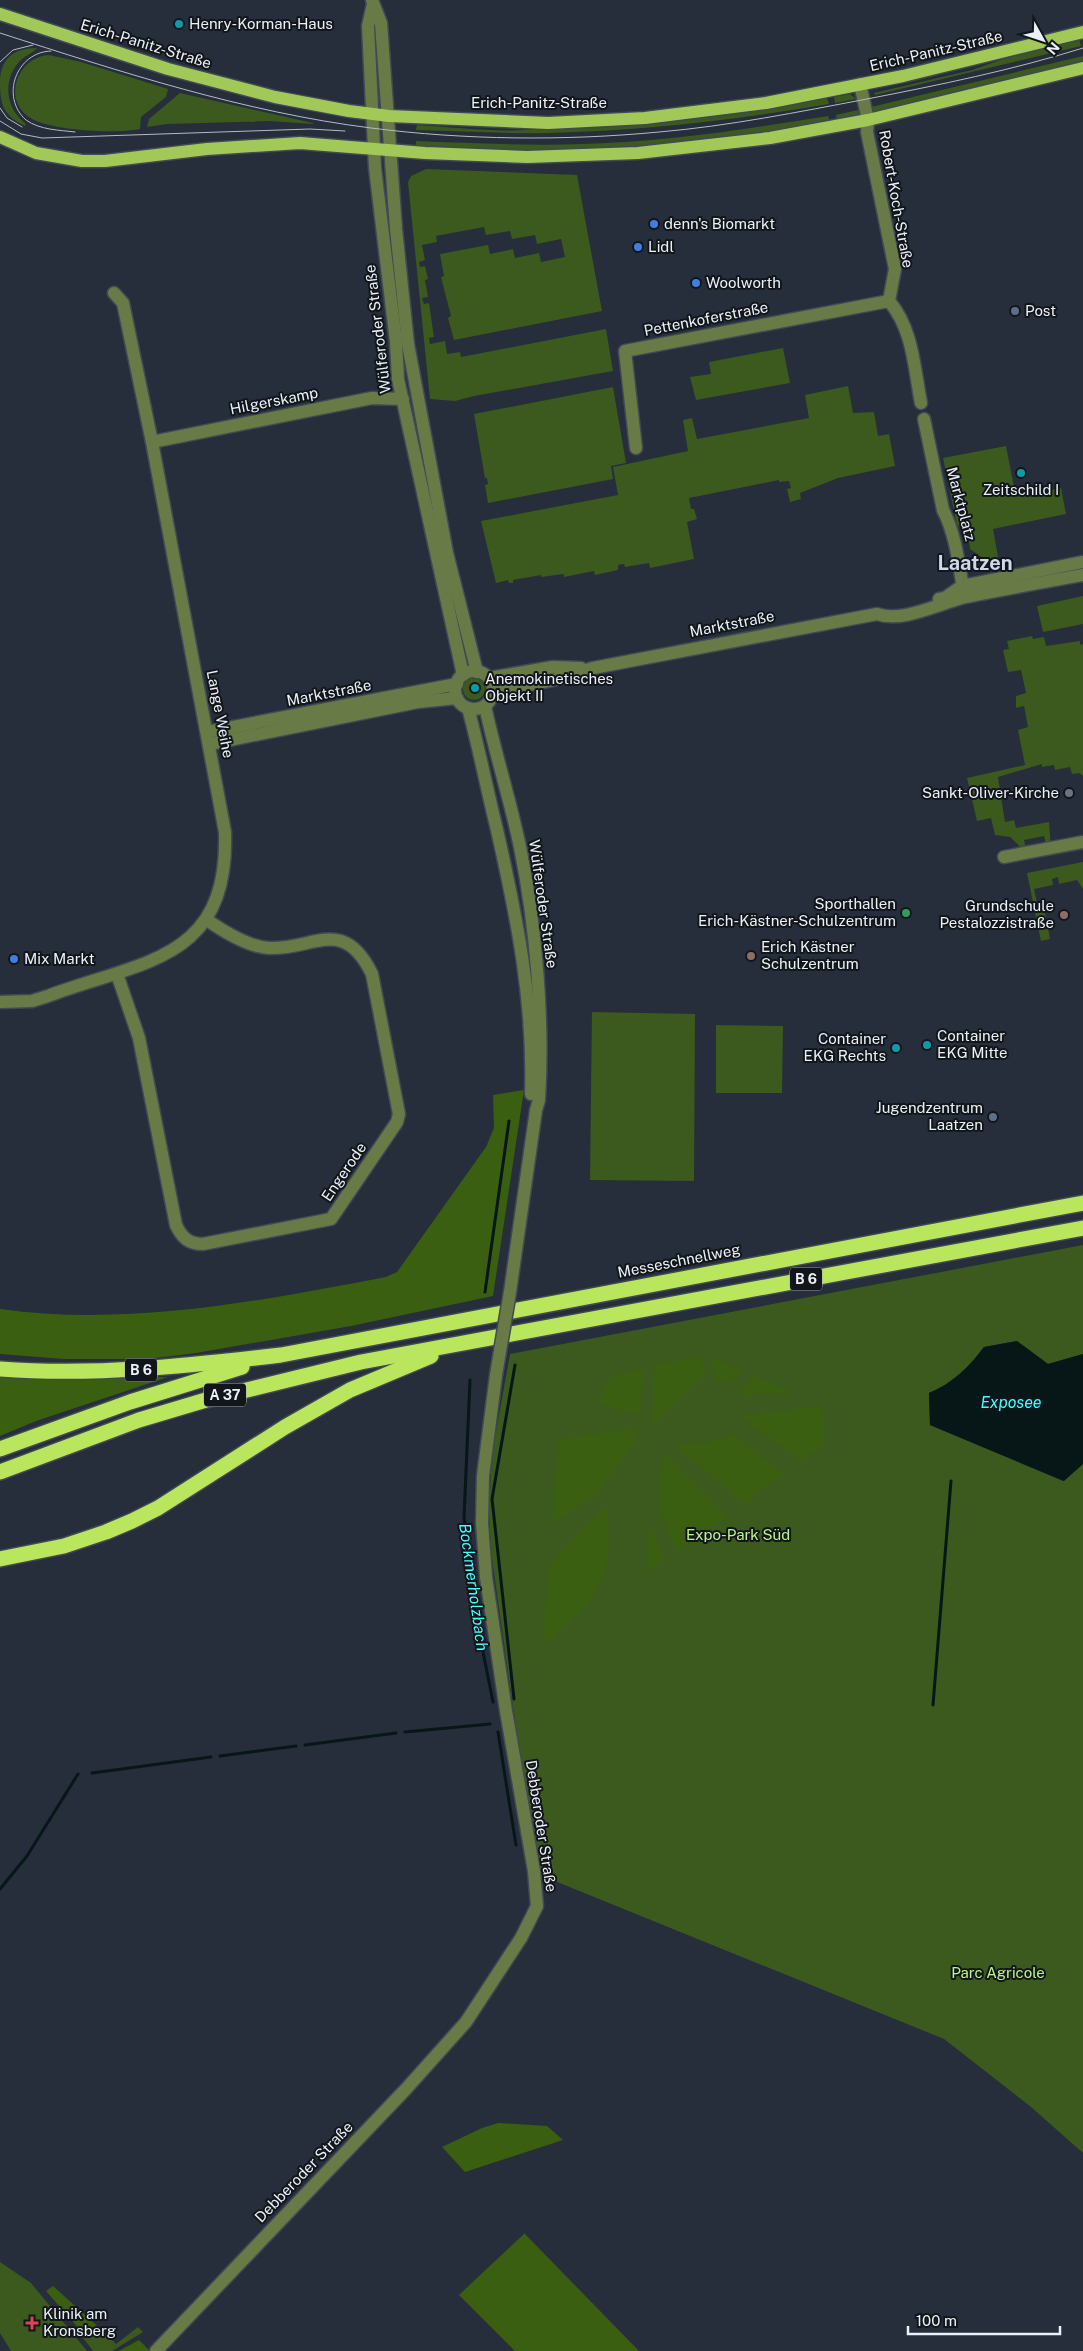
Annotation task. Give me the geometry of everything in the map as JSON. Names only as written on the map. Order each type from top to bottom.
[{"type":"highway","name":"Messeschnellweg","points":[[281,1356],[1083,1203]]},
{"type":"highway","name":"B 6","points":[[0,1559],[64,1546],[132,1521],[166,1503],[285,1427],[350,1390],[458,1344],[1083,1228]]},
{"type":"highway","name":"A 37","points":[[0,1472],[139,1420],[206,1400],[361,1362],[458,1344]]},
{"type":"highway","name":"B 6","points":[[0,1369],[114,1371],[181,1367],[281,1356]]},
{"type":"highway","name":"A 37","points":[[0,1449],[130,1402],[281,1356]]},
{"type":"main road","name":"Erich-Panitz-Straße","points":[[0,14],[182,74],[275,97],[389,116],[548,123],[607,120],[766,103],[989,56],[1083,32]]},
{"type":"main road","points":[[0,137],[36,153],[82,161],[130,159],[207,149],[300,143],[527,157],[638,153],[770,138],[868,120],[1083,68]]},
{"type":"street","name":"Wülferoder Straße","points":[[373,2],[368,26],[374,168],[396,342],[398,379],[460,654],[460,680]]},
{"type":"street","name":"Wülferoder Straße","points":[[373,2],[381,23],[390,150],[408,344],[447,553],[483,675]]},
{"type":"street","name":"Robert-Koch-Straße","points":[[860,84],[868,120],[867,132],[895,269],[889,301]]},
{"type":"street","name":"Lange Weihe","points":[[0,1002],[32,1001],[117,974],[161,957],[178,947],[207,920],[222,885],[226,849],[225,832],[208,738],[152,442],[123,303],[114,293]]},
{"type":"street","points":[[889,301],[898,311],[908,333],[921,403]]},
{"type":"street","name":"Pettenkoferstraße","points":[[636,448],[625,351],[889,301]]},
{"type":"street","name":"Hilgerskamp","points":[[152,442],[372,398],[402,399]]},
{"type":"street","name":"Marktplatz","points":[[924,419],[943,510],[951,530],[963,592]]},
{"type":"street","name":"Marktstraße","points":[[489,701],[508,689],[552,680],[593,668],[877,614],[887,618],[933,608],[963,592],[1083,562]]},
{"type":"street","name":"Marktstraße","points":[[963,592],[1083,575]]},
{"type":"street","name":"Marktstraße","points":[[483,675],[552,668],[593,668]]},
{"type":"street","points":[[483,675],[493,687],[489,701],[476,709],[468,708],[457,698],[460,680],[483,675]]},
{"type":"street","name":"Marktstraße","points":[[208,738],[460,680]]},
{"type":"street","name":"Marktstraße","points":[[208,738],[418,702],[457,698]]},
{"type":"street","name":"Wülferoder Straße","points":[[489,701],[520,846],[529,962],[531,1100],[536,1110],[496,1375]]},
{"type":"street","name":"Wülferoder Straße","points":[[468,708],[529,962]]},
{"type":"street","points":[[1004,857],[1083,842]]},
{"type":"street","name":"Engerode","points":[[117,974],[139,1038],[176,1225],[180,1234],[195,1244],[204,1244],[331,1219],[397,1122],[399,1114],[372,974],[360,954],[343,942],[323,939],[267,948],[247,942],[207,920]]},
{"type":"street","name":"Debberoder Straße","points":[[156,2351],[392,2103],[466,2022],[521,1938],[537,1906],[534,1870],[506,1711],[488,1587],[482,1523],[484,1476],[496,1375]]},
{"type":"green space","points":[[1079,39],[1081,46],[875,95],[874,93],[972,70],[1003,59]]},
{"type":"green space","points":[[37,48],[19,62],[10,78],[8,86],[14,111],[26,124],[25,126],[12,118],[2,104],[0,83],[2,67],[5,61],[15,53],[21,50]]},
{"type":"green space","points":[[49,55],[81,62],[168,89],[166,97],[141,117],[140,129],[116,131],[83,130],[38,122],[21,109],[16,100],[15,90],[22,70],[38,57]]},
{"type":"green space","points":[[1083,56],[1083,62],[873,113],[871,107]]},
{"type":"green space","points":[[180,93],[313,124],[269,121],[167,124],[147,127],[149,119]]},
{"type":"green space","points":[[850,94],[856,99],[835,103],[834,97]]},
{"type":"green space","points":[[827,97],[829,104],[725,120],[620,130],[499,133],[416,130],[417,125],[512,130],[640,123],[752,110]]},
{"type":"green space","points":[[858,110],[860,116],[837,121],[836,115]]},
{"type":"green space","points":[[828,116],[830,122],[762,133],[648,147],[532,151],[416,146],[416,141],[542,145],[645,141],[737,130]]},
{"type":"green space","points":[[426,169],[577,175],[602,311],[454,340],[448,318],[451,316],[441,277],[444,276],[440,254],[488,245],[490,254],[513,249],[515,258],[539,253],[541,262],[565,257],[561,239],[537,244],[535,235],[512,239],[510,231],[486,235],[484,227],[436,236],[437,242],[422,245],[425,260],[419,262],[420,267],[425,266],[428,279],[425,280],[428,297],[422,298],[424,304],[429,303],[434,337],[429,338],[430,344],[445,341],[447,354],[460,352],[461,357],[606,329],[613,371],[455,401],[430,399],[408,182],[411,176]]},
{"type":"green space","points":[[783,348],[790,383],[696,400],[690,377],[711,374],[709,362]]},
{"type":"green space","points":[[848,386],[853,413],[874,412],[878,436],[889,434],[895,466],[838,478],[800,493],[801,499],[790,502],[787,489],[791,488],[789,481],[779,482],[779,480],[689,498],[691,509],[694,509],[697,519],[687,522],[694,559],[650,568],[649,563],[625,567],[624,564],[618,565],[618,570],[595,575],[594,571],[564,577],[564,574],[541,577],[541,575],[513,580],[513,583],[509,583],[508,580],[496,583],[481,521],[618,495],[613,467],[688,451],[683,420],[692,418],[697,439],[809,418],[805,395]]},
{"type":"green space","points":[[613,387],[626,463],[611,466],[613,479],[488,503],[485,485],[488,484],[487,478],[485,478],[474,414]]},
{"type":"green space","points":[[1006,446],[1016,497],[1061,488],[1066,514],[993,529],[999,562],[993,562],[984,559],[970,549],[968,533],[957,525],[943,458]]},
{"type":"green space","points":[[1083,596],[1083,624],[1043,632],[1037,606]]},
{"type":"green space","points":[[1032,636],[1033,639],[1044,637],[1046,646],[1080,641],[1080,645],[1083,644],[1083,776],[1079,773],[1072,774],[1070,767],[1055,770],[1054,765],[1042,767],[1042,764],[998,777],[1005,822],[1014,820],[1016,828],[1049,822],[1051,848],[1047,849],[1044,836],[1024,840],[1027,853],[1010,837],[995,835],[991,818],[977,821],[967,778],[1025,765],[1018,730],[1028,727],[1024,706],[1016,708],[1016,696],[1026,693],[1021,670],[1008,672],[1003,650],[1009,649],[1007,641]]},
{"type":"green space","points":[[474,678],[482,681],[485,689],[482,697],[474,700],[466,697],[463,689],[466,681]]},
{"type":"green space","points":[[1083,862],[1083,889],[1077,880],[1059,884],[1058,877],[1052,879],[1053,885],[1034,889],[1038,908],[1044,907],[1050,939],[1041,941],[1027,873]]},
{"type":"green space","points":[[592,1012],[695,1014],[694,1181],[590,1180]]},
{"type":"green space","points":[[716,1025],[783,1026],[782,1093],[716,1093]]},
{"type":"green space","points":[[524,1090],[493,1296],[351,1326],[196,1353],[147,1359],[64,1359],[0,1354],[0,1309],[48,1314],[96,1315],[194,1309],[291,1295],[386,1277],[397,1272],[486,1147],[494,1128],[493,1095]]},
{"type":"green space","name":"Expo-Park Süd","points":[[1083,1245],[1083,1354],[1048,1364],[1017,1341],[984,1347],[960,1374],[929,1393],[930,1425],[1063,1481],[1083,1464],[1083,2153],[1031,2107],[944,2039],[540,1875],[520,1756],[491,1552],[489,1509],[492,1454],[510,1354]]},
{"type":"green space","points":[[708,1355],[744,1372],[725,1383],[716,1379]]},
{"type":"green space","points":[[701,1357],[705,1375],[652,1427],[654,1365]]},
{"type":"green space","points":[[644,1369],[639,1414],[599,1404],[605,1386],[614,1377]]},
{"type":"green space","points":[[753,1375],[792,1393],[737,1395]]},
{"type":"green space","points":[[0,1376],[96,1379],[168,1377],[36,1421],[0,1436]]},
{"type":"green space","points":[[823,1406],[824,1445],[802,1461],[740,1416]]},
{"type":"green space","points":[[633,1429],[637,1440],[598,1493],[552,1524],[559,1439]]},
{"type":"green space","points":[[733,1435],[784,1474],[744,1503],[672,1444],[705,1443]]},
{"type":"green space","points":[[663,1452],[727,1516],[677,1551],[659,1509]]},
{"type":"green space","points":[[605,1506],[609,1540],[607,1564],[599,1586],[590,1602],[574,1619],[551,1640],[543,1640],[549,1565]]},
{"type":"green space","points":[[649,1526],[666,1559],[647,1573]]},
{"type":"green space","points":[[498,2123],[547,2126],[563,2140],[465,2172],[442,2147],[482,2128]]},
{"type":"green space","points":[[525,2233],[639,2351],[515,2351],[459,2295]]},
{"type":"green space","name":"Klinik am Kronsberg","points":[[0,2262],[31,2283],[87,2351],[11,2351],[0,2333]]},
{"type":"green space","points":[[53,2286],[105,2333],[94,2337],[82,2332],[46,2291]]},
{"type":"green space","points":[[138,2327],[143,2332],[112,2351],[93,2351],[80,2334],[82,2332],[94,2337],[105,2333],[116,2344]]},
{"type":"green space","points":[[139,2340],[150,2351],[119,2351]]},
{"type":"water","name":"Exposee","points":[[1017,1341],[1048,1364],[1083,1354],[1083,1464],[1064,1481],[930,1425],[929,1393],[960,1374],[984,1347]]},
{"type":"waterway","name":"Bockmerholzbach","points":[[485,1292],[509,1121]]},
{"type":"waterway","points":[[514,1699],[492,1499],[515,1365]]},
{"type":"waterway","name":"Bockmerholzbach","points":[[470,1380],[464,1517],[473,1602],[493,1702]]},
{"type":"waterway","points":[[933,1705],[951,1481]]},
{"type":"waterway","name":"Bockmerholzbach","points":[[405,1732],[490,1724]]},
{"type":"waterway","points":[[498,1732],[516,1845]]},
{"type":"waterway","name":"Bockmerholzbach","points":[[305,1745],[396,1733]]},
{"type":"waterway","name":"Bockmerholzbach","points":[[220,1756],[296,1746]]},
{"type":"waterway","name":"Bockmerholzbach","points":[[92,1773],[211,1757]]},
{"type":"waterway","name":"Bockmerholzbach","points":[[0,1889],[27,1856],[78,1774]]},
{"type":"tram line","points":[[0,33],[137,76],[276,112],[324,121],[406,132],[515,138],[623,135],[737,122],[949,83],[1083,48]]},
{"type":"tram line","points":[[0,62],[13,50],[33,45]]},
{"type":"tram line","points":[[51,51],[39,53],[21,67],[13,88],[14,100],[18,110],[31,123],[50,129],[75,132]]},
{"type":"tram line","points":[[0,108],[7,118],[22,127]]},
{"type":"tram line","points":[[0,121],[21,134],[42,138],[310,129],[345,131]]},
{"type":"place","name":"Henry-Korman-Haus","points":[[179,24]]},
{"type":"place","name":"denn's Biomarkt","points":[[654,224]]},
{"type":"place","name":"Lidl","points":[[638,247]]},
{"type":"place","name":"Woolworth","points":[[696,283]]},
{"type":"place","name":"Post","points":[[1015,311]]},
{"type":"place","name":"Zeitschild I","points":[[1021,473]]},
{"type":"place","name":"Anemokinetisches Objekt II","points":[[475,688]]},
{"type":"place","name":"Sankt-Oliver-Kirche","points":[[1069,793]]},
{"type":"place","name":"Sporthallen Erich-Kästner-Schulzentrum","points":[[906,913]]},
{"type":"place","name":"Grundschule Pestalozzistraße","points":[[1064,915]]},
{"type":"place","name":"Erich Kästner Schulzentrum","points":[[751,956]]},
{"type":"place","name":"Mix Markt","points":[[14,959]]},
{"type":"place","name":"Container EKG Mitte","points":[[927,1045]]},
{"type":"place","name":"Container EKG Rechts","points":[[896,1048]]},
{"type":"place","name":"Jugendzentrum Laatzen","points":[[993,1117]]},
{"type":"place","name":"Klinik am Kronsberg","points":[[32,2323]]},
{"type":"district","name":"Laatzen","points":[[975,563]]},
{"type":"park label","name":"Parc Agricole","points":[[998,1973]]}]
